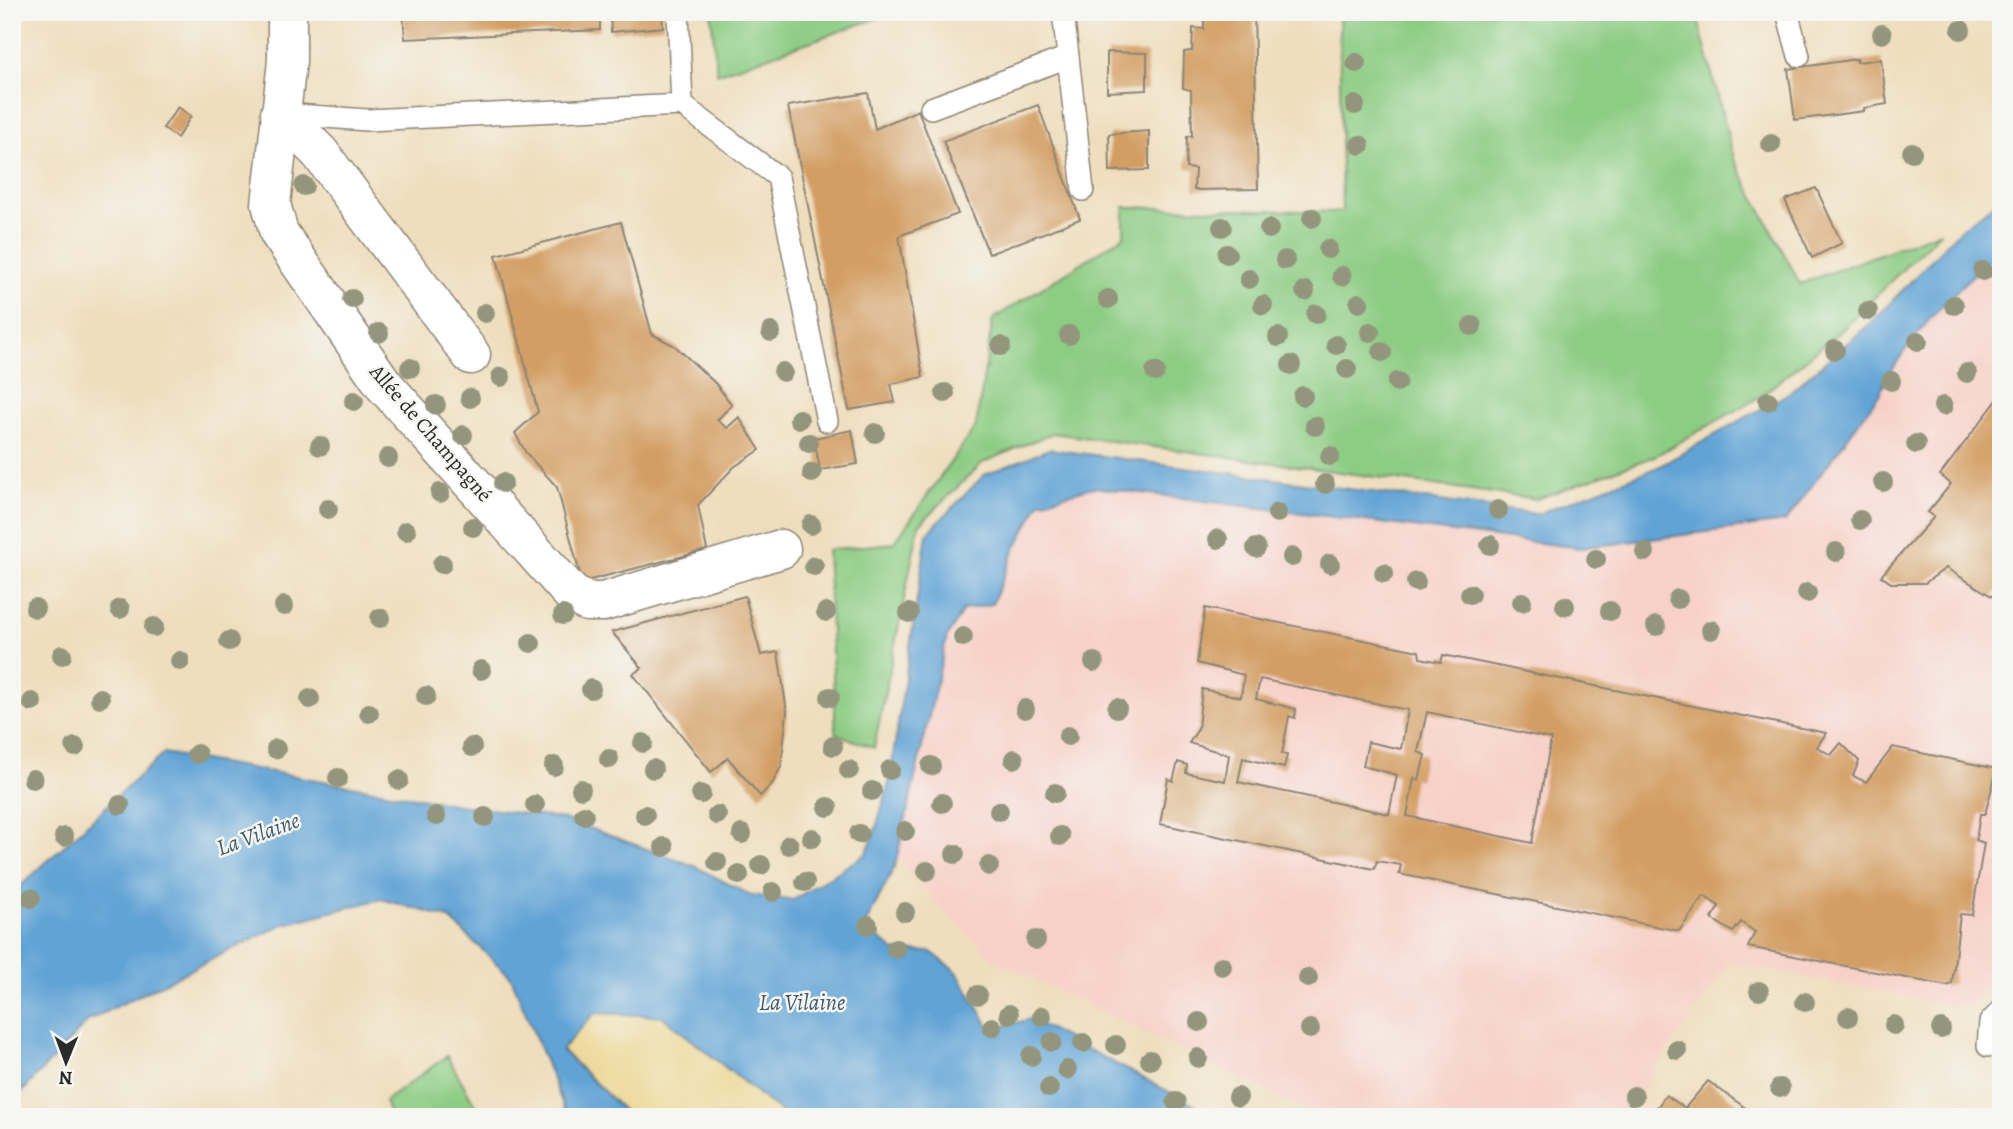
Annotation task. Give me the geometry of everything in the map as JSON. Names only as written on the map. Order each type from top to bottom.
[{"type":"street","name":"Allée de Champagné","points":[[287,12],[287,61],[271,204],[279,233],[384,385],[572,594],[587,602],[603,602],[780,549]]},
{"type":"street","points":[[280,113],[320,153],[471,355]]},
{"type":"lane","points":[[678,12],[682,105]]},
{"type":"lane","points":[[1063,12],[1083,190]]},
{"type":"lane","points":[[1787,12],[1799,56]]},
{"type":"lane","points":[[931,108],[1068,57]]},
{"type":"lane","points":[[280,113],[367,120],[682,105],[778,177],[827,421]]},
{"type":"lane","points":[[1988,1046],[1990,1022],[2001,1011]]},
{"type":"shaded area","points":[[2001,235],[2001,984],[1988,989],[1965,1008],[1729,962],[1622,1117],[1321,1117],[994,960],[910,875],[888,843],[953,551],[1026,468],[1545,523],[1810,411]]},
{"type":"green space","points":[[711,12],[895,12],[717,74]]},
{"type":"green space","points":[[1339,12],[1696,12],[1734,159],[1800,284],[1941,231],[1844,328],[1761,396],[1655,456],[1537,499],[1052,433],[982,463],[919,525],[874,748],[836,734],[827,550],[894,543],[976,426],[993,319],[1124,236],[1124,207],[1342,212]]},
{"type":"green space","points":[[447,1056],[482,1117],[391,1117],[385,1101]]},
{"type":"sand","points":[[594,1013],[662,1016],[787,1117],[630,1117],[561,1049]]},
{"type":"water","name":"La Vilaine","points":[[2001,198],[2001,251],[1949,298],[1916,336],[1889,375],[1879,395],[1785,522],[1580,548],[1093,487],[1040,502],[1014,551],[992,604],[963,610],[947,637],[895,866],[865,925],[894,951],[931,952],[957,972],[991,1029],[1030,1019],[1217,1117],[787,1117],[662,1016],[595,1013],[561,1050],[630,1117],[568,1117],[511,977],[449,918],[381,899],[281,925],[89,1020],[12,1103],[12,894],[164,753],[459,805],[564,819],[694,866],[750,895],[793,900],[866,854],[889,783],[927,534],[984,475],[1049,449],[1537,514],[1658,467],[1787,394],[1870,324],[1961,229]]},
{"type":"building","points":[[403,12],[600,12],[600,30],[405,39]]},
{"type":"building","points":[[610,12],[662,12],[663,27],[611,32]]},
{"type":"building","points":[[1204,12],[1254,12],[1258,189],[1194,190],[1195,169],[1186,168],[1187,136],[1192,136],[1191,90],[1183,88],[1184,52],[1192,51],[1193,28],[1204,29]]},
{"type":"building","points":[[1107,52],[1147,53],[1147,90],[1107,92]]},
{"type":"building","points":[[1857,59],[1857,62],[1881,59],[1887,104],[1864,108],[1864,111],[1795,120],[1788,69]]},
{"type":"building","points":[[868,93],[875,129],[918,110],[958,214],[899,236],[923,377],[891,384],[895,402],[849,410],[788,106]]},
{"type":"building","points":[[1038,105],[1080,219],[989,254],[943,141]]},
{"type":"building","points":[[178,107],[191,116],[177,138],[163,128]]},
{"type":"building","points":[[1149,131],[1149,170],[1110,171],[1109,134]]},
{"type":"building","points":[[1816,188],[1842,243],[1812,258],[1785,200]]},
{"type":"building","points":[[621,222],[652,334],[675,346],[715,383],[732,405],[717,420],[727,428],[739,417],[760,450],[734,467],[698,505],[707,550],[582,582],[557,487],[526,453],[515,433],[538,412],[496,255]]},
{"type":"building","points":[[2001,395],[2001,587],[1993,597],[1946,568],[1925,583],[1891,583],[1881,576],[1934,517],[1928,512],[1951,484],[1940,475]]},
{"type":"building","points":[[852,430],[858,464],[820,470],[814,438]]},
{"type":"building","points":[[745,596],[761,655],[778,652],[787,712],[781,767],[772,784],[760,796],[728,758],[711,772],[633,674],[642,668],[612,632]]},
{"type":"building","points":[[1205,608],[1419,651],[1420,658],[1441,662],[1443,655],[1826,733],[1817,747],[1831,755],[1841,743],[1859,761],[1853,776],[1866,782],[1893,747],[1997,769],[1985,814],[1980,814],[1976,840],[1984,843],[1972,915],[1960,914],[1952,984],[1947,986],[1748,947],[1755,932],[1741,922],[1733,932],[1712,919],[1719,906],[1704,896],[1679,931],[1399,874],[1401,865],[1377,861],[1374,869],[1160,824],[1168,779],[1173,781],[1178,762],[1187,765],[1186,773],[1225,781],[1229,755],[1189,743],[1198,729],[1202,689],[1241,697],[1244,675],[1197,663]],"holes":[[[1260,679],[1408,710],[1401,749],[1368,742],[1363,766],[1397,775],[1389,814],[1238,782],[1243,758],[1284,768],[1287,755],[1282,754],[1289,716],[1295,718],[1296,709],[1256,699]],[[1427,712],[1551,739],[1532,843],[1407,816],[1414,778],[1419,780],[1425,755],[1418,752]]]},
{"type":"building","points":[[1708,1081],[1758,1117],[1650,1117],[1666,1095],[1685,1108]]}]
